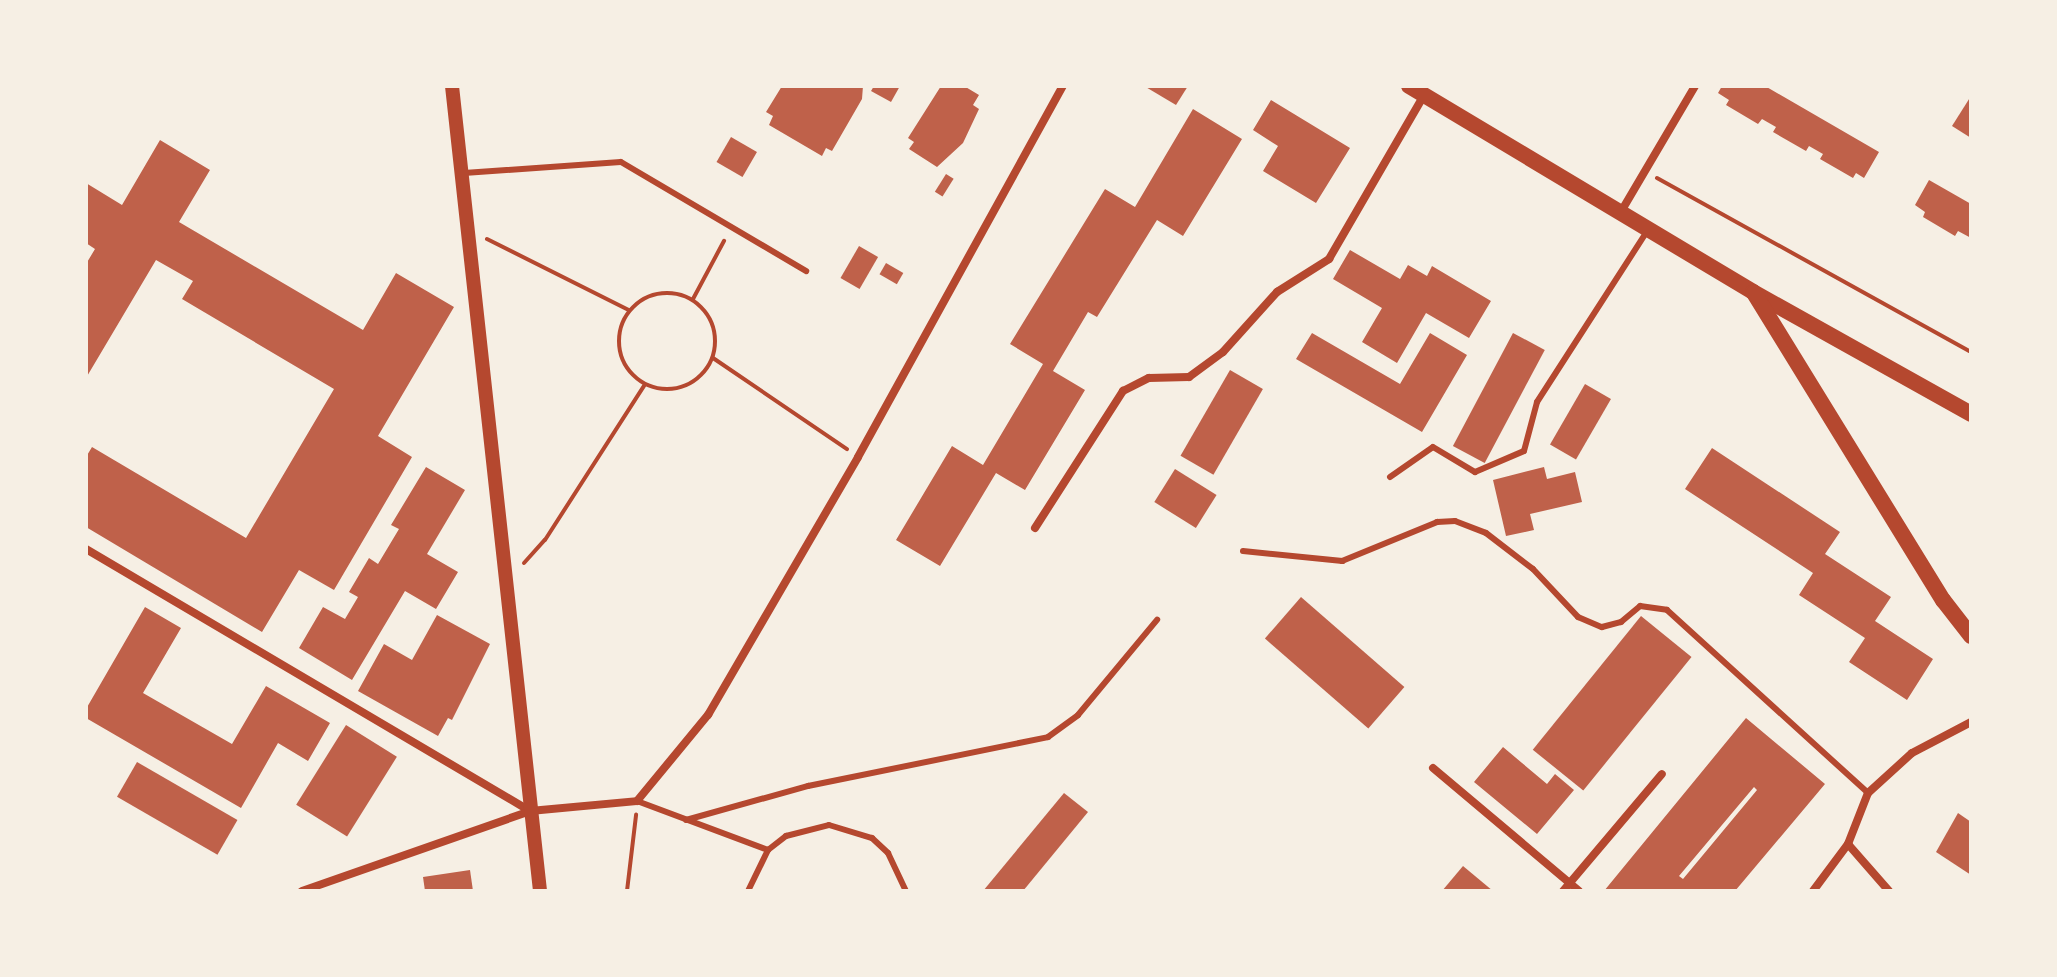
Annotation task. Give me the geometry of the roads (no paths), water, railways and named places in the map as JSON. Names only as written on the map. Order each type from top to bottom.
[{"type":"main road","points":[[1417,90],[1622,210],[1753,292],[1971,414]]},
{"type":"main road","points":[[1753,292],[1943,600],[1971,636]]},
{"type":"street","points":[[452,86],[471,230],[506,582],[525,724],[530,811],[540,891]]},
{"type":"street","points":[[302,891],[530,811],[637,801],[708,715],[858,457],[1063,86]]},
{"type":"street","points":[[1622,210],[1695,86]]},
{"type":"street","points":[[1035,528],[1123,391],[1149,378],[1189,377],[1223,352],[1277,292],[1329,259],[1417,90]]},
{"type":"street","points":[[86,549],[530,811]]},
{"type":"street","points":[[1813,891],[1848,844],[1868,793],[1912,753],[1971,722]]},
{"type":"street","points":[[1433,768],[1579,891]]},
{"type":"street","points":[[1563,891],[1662,774]]},
{"type":"street","points":[[1848,844],[1889,891]]},
{"type":"lane","points":[[464,173],[621,162],[806,271]]},
{"type":"lane","points":[[1390,477],[1433,447],[1475,472],[1524,451],[1537,402],[1650,227]]},
{"type":"lane","points":[[1243,551],[1342,561],[1437,522],[1455,521],[1486,533],[1533,569],[1578,617],[1602,627],[1621,622],[1640,606],[1667,610],[1868,793]]},
{"type":"lane","points":[[686,820],[808,786],[1048,737],[1078,715],[1157,620]]},
{"type":"lane","points":[[637,801],[768,850]]},
{"type":"lane","points":[[748,891],[768,850],[807,827],[852,828],[888,853],[906,891]]}]
